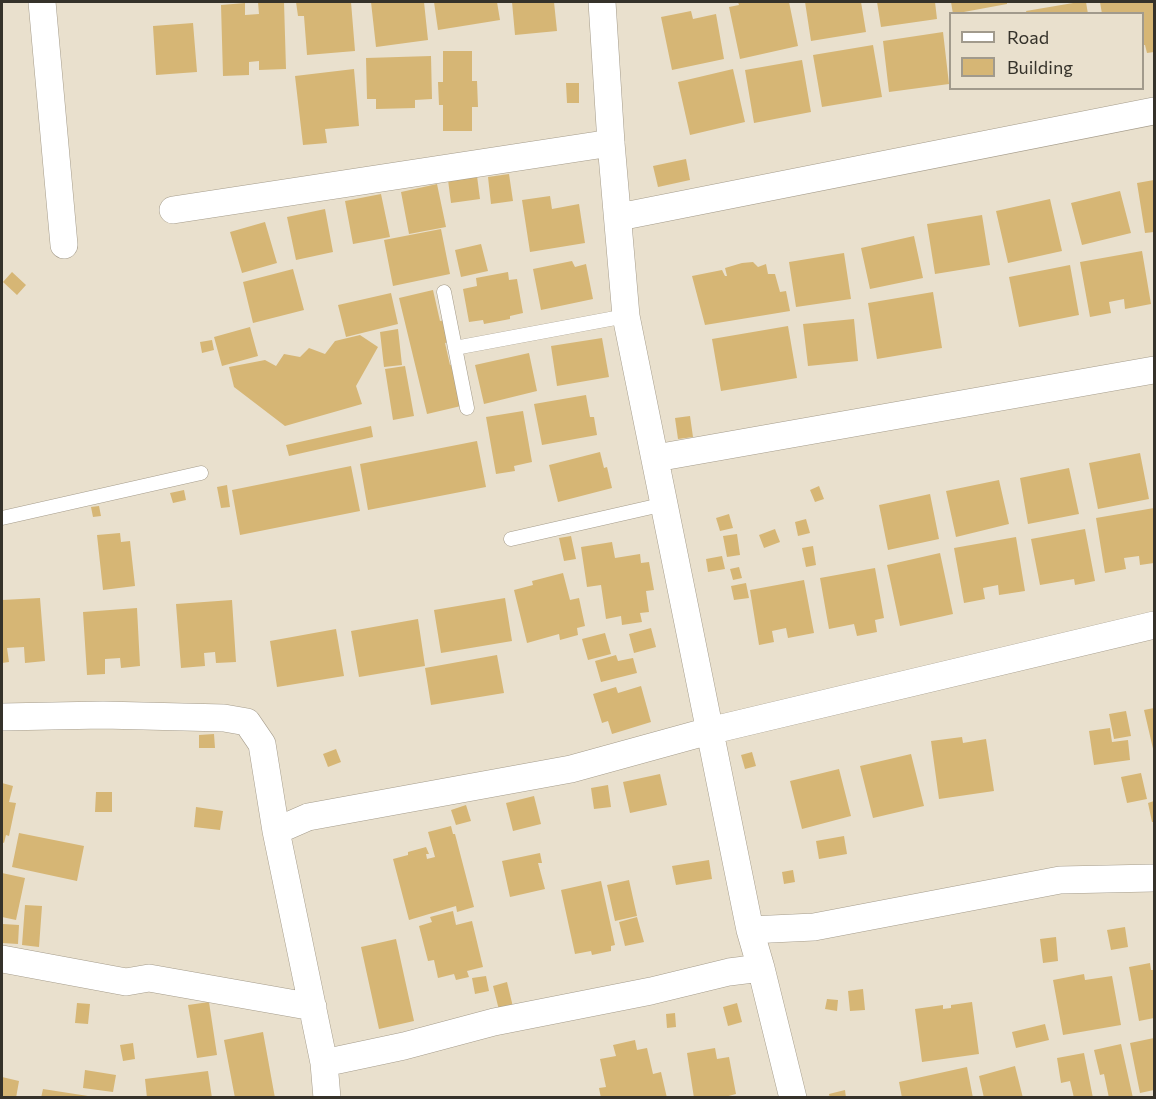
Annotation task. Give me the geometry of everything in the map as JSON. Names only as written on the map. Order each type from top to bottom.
[{"type":"street","points":[[42,2],[64,245]]},
{"type":"street","points":[[602,2],[626,316],[750,930],[793,1098]]},
{"type":"street","points":[[619,217],[1155,111]]},
{"type":"street","points":[[173,210],[611,143]]},
{"type":"street","points":[[656,458],[1154,374]]},
{"type":"street","points":[[276,831],[308,817],[571,769],[709,731],[1155,625]]},
{"type":"street","points":[[2,717],[103,715],[202,717],[247,722],[262,744],[276,831],[324,1063],[327,1098]]},
{"type":"street","points":[[750,930],[814,927],[1060,879],[1155,878]]},
{"type":"street","points":[[2,959],[126,982],[149,978],[313,1007]]},
{"type":"street","points":[[324,1063],[394,1049],[494,1022],[651,991],[729,972],[761,968]]},
{"type":"lane","points":[[444,292],[467,408]]},
{"type":"lane","points":[[455,348],[626,316]]},
{"type":"lane","points":[[2,518],[201,473]]},
{"type":"lane","points":[[511,539],[665,504]]},
{"type":"building","points":[[258,2],[284,2],[286,69],[259,70],[259,61],[249,62],[249,75],[223,76],[221,5],[245,3],[245,15],[259,14]]},
{"type":"building","points":[[296,2],[351,2],[355,51],[307,55],[304,16],[298,16]]},
{"type":"building","points":[[371,2],[424,2],[428,40],[376,47]]},
{"type":"building","points":[[434,2],[497,2],[500,20],[438,30]]},
{"type":"building","points":[[512,2],[554,2],[557,31],[515,35]]},
{"type":"building","points":[[738,2],[789,2],[798,46],[740,59],[729,7],[739,5]]},
{"type":"building","points":[[805,2],[861,2],[866,32],[811,41]]},
{"type":"building","points":[[877,2],[935,2],[937,19],[881,27]]},
{"type":"building","points":[[951,2],[1007,2],[1007,4],[964,12],[953,12]]},
{"type":"building","points":[[1086,2],[1088,12],[1026,12]]},
{"type":"building","points":[[1100,2],[1154,2],[1154,52],[1147,53],[1144,45],[1144,12],[1102,12]]},
{"type":"building","points":[[691,11],[693,19],[716,14],[724,59],[672,70],[661,17]]},
{"type":"building","points":[[193,23],[197,72],[156,75],[153,26]]},
{"type":"building","points":[[943,32],[949,84],[889,92],[883,41]]},
{"type":"building","points":[[873,45],[882,97],[822,107],[813,55]]},
{"type":"building","points":[[443,51],[472,51],[472,81],[477,81],[478,107],[472,107],[472,131],[443,131],[443,105],[439,105],[438,82],[443,82]]},
{"type":"building","points":[[431,56],[432,99],[415,100],[415,108],[376,109],[376,99],[367,99],[366,58]]},
{"type":"building","points":[[802,60],[811,112],[754,123],[745,70]]},
{"type":"building","points":[[354,69],[359,126],[325,129],[327,143],[303,145],[295,76]]},
{"type":"building","points":[[733,69],[745,122],[690,135],[678,82]]},
{"type":"building","points":[[566,83],[579,83],[579,103],[567,103]]},
{"type":"building","points":[[686,159],[690,180],[658,187],[653,166]]},
{"type":"building","points":[[509,174],[513,201],[491,204],[488,177]]},
{"type":"building","points":[[477,176],[480,199],[451,203],[448,180]]},
{"type":"building","points":[[1154,180],[1154,232],[1145,233],[1137,183]]},
{"type":"building","points":[[437,184],[446,227],[409,234],[401,192]]},
{"type":"building","points":[[1120,191],[1131,233],[1082,245],[1071,203]]},
{"type":"building","points":[[381,194],[390,237],[353,244],[345,201]]},
{"type":"building","points":[[550,196],[552,209],[579,204],[585,243],[530,252],[522,200]]},
{"type":"building","points":[[1050,199],[1062,251],[1008,263],[996,211]]},
{"type":"building","points":[[325,209],[333,252],[296,260],[287,217]]},
{"type":"building","points":[[982,215],[990,265],[935,274],[927,224]]},
{"type":"building","points":[[265,222],[277,263],[242,273],[230,232]]},
{"type":"building","points":[[441,229],[450,274],[393,286],[384,240]]},
{"type":"building","points":[[914,236],[923,278],[870,289],[861,248]]},
{"type":"building","points":[[481,244],[488,271],[461,277],[455,250]]},
{"type":"building","points":[[1142,251],[1151,304],[1125,309],[1124,299],[1109,302],[1111,313],[1090,317],[1080,262]]},
{"type":"building","points":[[844,253],[851,299],[796,307],[789,262]]},
{"type":"building","points":[[572,261],[575,267],[586,264],[593,299],[541,310],[533,269]]},
{"type":"building","points":[[753,262],[758,267],[766,264],[768,274],[775,274],[780,292],[786,291],[790,311],[705,325],[692,276],[722,270],[727,276],[725,268]]},
{"type":"building","points":[[1070,265],[1079,315],[1019,327],[1009,277]]},
{"type":"building","points":[[293,269],[304,310],[253,323],[243,282]]},
{"type":"building","points":[[12,272],[26,285],[17,295],[3,282]]},
{"type":"building","points":[[508,272],[509,280],[517,279],[523,313],[510,316],[510,319],[484,324],[483,320],[469,322],[463,289],[477,286],[476,278]]},
{"type":"building","points":[[433,290],[440,321],[444,320],[449,342],[445,343],[450,365],[454,364],[459,383],[455,384],[461,406],[427,414],[399,298]]},
{"type":"building","points":[[933,292],[942,348],[877,359],[868,303]]},
{"type":"building","points":[[391,293],[398,324],[346,337],[338,305]]},
{"type":"building","points":[[854,319],[858,361],[808,366],[803,324]]},
{"type":"building","points":[[788,326],[797,378],[721,391],[712,339]]},
{"type":"building","points":[[250,327],[258,356],[222,366],[214,337]]},
{"type":"building","points":[[398,329],[402,365],[384,367],[380,332]]},
{"type":"building","points":[[360,335],[378,347],[356,386],[362,404],[285,426],[234,387],[229,367],[265,360],[276,366],[284,354],[300,357],[309,348],[325,354],[335,341]]},
{"type":"building","points":[[602,338],[609,377],[557,386],[551,346]]},
{"type":"building","points":[[212,340],[214,350],[202,353],[200,342]]},
{"type":"building","points":[[529,353],[537,391],[484,404],[475,365]]},
{"type":"building","points":[[405,366],[414,416],[393,420],[385,369]]},
{"type":"building","points":[[586,395],[590,417],[594,417],[597,435],[542,445],[534,404]]},
{"type":"building","points":[[523,411],[532,462],[514,466],[515,471],[496,474],[486,417]]},
{"type":"building","points":[[690,416],[693,437],[678,439],[675,418]]},
{"type":"building","points":[[371,426],[373,437],[289,456],[286,445]]},
{"type":"building","points":[[477,441],[486,487],[368,510],[360,464]]},
{"type":"building","points":[[600,452],[604,468],[607,467],[612,488],[558,502],[549,465]]},
{"type":"building","points":[[1140,453],[1149,499],[1098,509],[1089,463]]},
{"type":"building","points":[[351,466],[360,511],[240,535],[232,490]]},
{"type":"building","points":[[1069,468],[1079,514],[1028,524],[1020,478]]},
{"type":"building","points":[[999,480],[1009,524],[956,537],[946,491]]},
{"type":"building","points":[[227,485],[230,507],[221,508],[217,487]]},
{"type":"building","points":[[819,486],[824,499],[815,502],[810,490]]},
{"type":"building","points":[[184,490],[186,500],[173,503],[170,493]]},
{"type":"building","points":[[930,494],[939,539],[888,550],[879,505]]},
{"type":"building","points":[[99,506],[101,516],[93,517],[91,507]]},
{"type":"building","points":[[1154,508],[1154,563],[1140,565],[1139,556],[1124,558],[1126,569],[1105,573],[1096,518]]},
{"type":"building","points":[[729,514],[733,528],[720,531],[716,518]]},
{"type":"building","points":[[806,519],[810,533],[798,536],[795,522]]},
{"type":"building","points":[[775,529],[780,542],[764,548],[759,535]]},
{"type":"building","points":[[1085,529],[1095,581],[1075,585],[1074,579],[1040,585],[1031,539]]},
{"type":"building","points":[[120,533],[121,542],[130,541],[135,586],[103,590],[97,535]]},
{"type":"building","points":[[737,534],[740,555],[727,557],[723,536]]},
{"type":"building","points":[[571,536],[576,559],[564,561],[559,538]]},
{"type":"building","points":[[1016,537],[1025,591],[999,595],[998,585],[983,588],[985,599],[964,603],[954,548]]},
{"type":"building","points":[[612,542],[615,558],[640,554],[641,563],[649,562],[654,590],[646,591],[649,612],[640,613],[642,622],[622,625],[621,616],[606,619],[601,585],[587,587],[581,547]]},
{"type":"building","points":[[813,546],[816,565],[806,567],[802,548]]},
{"type":"building","points":[[940,553],[953,614],[900,626],[887,565]]},
{"type":"building","points":[[722,556],[725,569],[708,572],[706,559]]},
{"type":"building","points":[[739,567],[742,578],[733,580],[730,569]]},
{"type":"building","points":[[875,568],[884,618],[875,620],[877,632],[857,636],[854,624],[829,629],[820,578]]},
{"type":"building","points":[[563,573],[570,600],[579,598],[585,626],[577,628],[578,635],[560,640],[559,634],[527,643],[514,590],[533,585],[532,581]]},
{"type":"building","points":[[804,580],[814,633],[788,638],[786,628],[772,631],[774,642],[759,645],[750,590]]},
{"type":"building","points":[[746,583],[749,598],[734,600],[731,586]]},
{"type":"building","points":[[40,598],[45,661],[25,663],[24,647],[7,648],[9,662],[2,663],[2,600]]},
{"type":"building","points":[[505,598],[512,641],[441,653],[434,610]]},
{"type":"building","points":[[232,600],[236,662],[216,663],[215,652],[204,653],[205,666],[181,668],[176,604]]},
{"type":"building","points":[[137,608],[140,666],[121,668],[120,658],[105,659],[105,674],[87,675],[83,612]]},
{"type":"building","points":[[418,619],[425,666],[359,677],[351,631]]},
{"type":"building","points":[[651,628],[656,647],[634,653],[629,634]]},
{"type":"building","points":[[336,629],[344,676],[277,687],[270,641]]},
{"type":"building","points":[[605,633],[611,654],[588,660],[582,639]]},
{"type":"building","points":[[497,655],[504,693],[431,705],[425,668]]},
{"type":"building","points":[[616,655],[618,661],[633,658],[637,673],[601,682],[595,661]]},
{"type":"building","points":[[641,686],[651,722],[612,734],[608,721],[602,723],[593,694],[616,687],[618,693]]},
{"type":"building","points":[[1154,708],[1154,753],[1144,710]]},
{"type":"building","points":[[1126,711],[1131,736],[1114,739],[1109,714]]},
{"type":"building","points":[[1110,728],[1112,742],[1128,740],[1130,760],[1094,765],[1089,731]]},
{"type":"building","points":[[214,734],[215,748],[199,748],[199,735]]},
{"type":"building","points":[[962,737],[963,743],[986,739],[994,791],[939,799],[931,741]]},
{"type":"building","points":[[336,749],[341,762],[328,767],[323,754]]},
{"type":"building","points":[[752,752],[756,766],[745,769],[741,755]]},
{"type":"building","points":[[911,754],[924,806],[873,818],[860,766]]},
{"type":"building","points":[[839,769],[851,816],[802,829],[790,781]]},
{"type":"building","points":[[1141,773],[1147,799],[1127,803],[1121,777]]},
{"type":"building","points":[[660,774],[667,805],[630,813],[623,782]]},
{"type":"building","points":[[2,783],[13,786],[9,802],[16,803],[9,836],[6,835],[4,843],[2,842]]},
{"type":"building","points":[[608,785],[611,807],[594,809],[591,788]]},
{"type":"building","points":[[96,792],[112,792],[112,812],[95,812]]},
{"type":"building","points":[[534,796],[541,824],[513,831],[506,803]]},
{"type":"building","points":[[1154,801],[1154,822],[1152,822],[1148,803]]},
{"type":"building","points":[[466,805],[471,821],[456,825],[451,810]]},
{"type":"building","points":[[196,807],[223,811],[220,830],[194,827]]},
{"type":"building","points":[[451,826],[474,907],[457,912],[456,906],[409,920],[393,859],[426,847],[429,854],[426,854],[427,859],[435,857],[428,832]]},
{"type":"building","points":[[19,833],[84,846],[77,881],[12,867]]},
{"type":"building","points":[[844,836],[847,854],[819,859],[816,841]]},
{"type":"building","points":[[540,853],[542,863],[538,863],[545,889],[510,897],[502,861]]},
{"type":"building","points":[[709,860],[712,879],[676,885],[672,866]]},
{"type":"building","points":[[793,870],[795,882],[784,884],[782,872]]},
{"type":"building","points":[[2,873],[25,878],[16,920],[2,917]]},
{"type":"building","points":[[629,880],[637,916],[615,921],[607,885]]},
{"type":"building","points":[[601,881],[615,945],[611,946],[611,951],[592,955],[591,951],[575,954],[561,890]]},
{"type":"building","points":[[25,905],[42,906],[39,947],[22,945]]},
{"type":"building","points":[[453,911],[456,925],[472,921],[483,967],[467,971],[469,977],[456,980],[454,974],[438,978],[434,960],[428,961],[419,926],[432,922],[430,917]]},
{"type":"building","points":[[637,917],[644,942],[625,946],[619,922]]},
{"type":"building","points":[[3,924],[19,925],[18,944],[2,943]]},
{"type":"building","points":[[1125,927],[1128,947],[1111,950],[1107,930]]},
{"type":"building","points":[[1056,937],[1058,961],[1043,963],[1040,939]]},
{"type":"building","points":[[396,939],[414,1021],[379,1029],[361,947]]},
{"type":"building","points":[[1150,963],[1151,970],[1154,970],[1154,1018],[1139,1021],[1129,967]]},
{"type":"building","points":[[1084,974],[1085,980],[1112,976],[1121,1025],[1063,1035],[1053,980]]},
{"type":"building","points":[[486,976],[489,991],[475,994],[472,978]]},
{"type":"building","points":[[507,982],[513,1007],[499,1010],[493,986]]},
{"type":"building","points":[[863,989],[865,1010],[850,1011],[848,991]]},
{"type":"building","points":[[827,999],[838,1000],[837,1011],[825,1009]]},
{"type":"building","points":[[209,1002],[217,1055],[197,1058],[188,1005]]},
{"type":"building","points":[[972,1002],[979,1054],[922,1062],[915,1009],[943,1005],[943,1009],[951,1008],[951,1005]]},
{"type":"building","points":[[77,1003],[90,1004],[88,1024],[75,1023]]},
{"type":"building","points":[[737,1003],[742,1022],[728,1026],[723,1007]]},
{"type":"building","points":[[675,1013],[676,1027],[667,1028],[666,1014]]},
{"type":"building","points":[[1045,1024],[1049,1040],[1016,1048],[1012,1032]]},
{"type":"building","points":[[263,1032],[275,1098],[235,1098],[224,1040]]},
{"type":"building","points":[[1154,1038],[1154,1090],[1140,1093],[1130,1043]]},
{"type":"building","points":[[635,1040],[637,1050],[647,1048],[653,1074],[661,1072],[667,1098],[601,1098],[599,1088],[606,1087],[600,1059],[616,1056],[613,1045]]},
{"type":"building","points":[[133,1043],[135,1059],[123,1061],[120,1045]]},
{"type":"building","points":[[1121,1044],[1133,1098],[1109,1098],[1104,1074],[1100,1075],[1094,1050]]},
{"type":"building","points":[[715,1048],[717,1059],[729,1057],[736,1094],[721,1098],[694,1098],[687,1053]]},
{"type":"building","points":[[1084,1053],[1093,1098],[1074,1098],[1070,1081],[1061,1083],[1057,1058]]},
{"type":"building","points":[[1015,1066],[1023,1098],[984,1098],[979,1076]]},
{"type":"building","points":[[967,1067],[973,1098],[902,1098],[899,1082]]},
{"type":"building","points":[[85,1070],[116,1075],[113,1092],[83,1088]]},
{"type":"building","points":[[208,1071],[212,1098],[147,1098],[145,1079]]},
{"type":"building","points":[[2,1077],[19,1081],[16,1098],[2,1098]]},
{"type":"building","points":[[43,1089],[88,1096],[88,1098],[41,1098]]},
{"type":"building","points":[[845,1090],[846,1098],[830,1098],[829,1094]]}]
